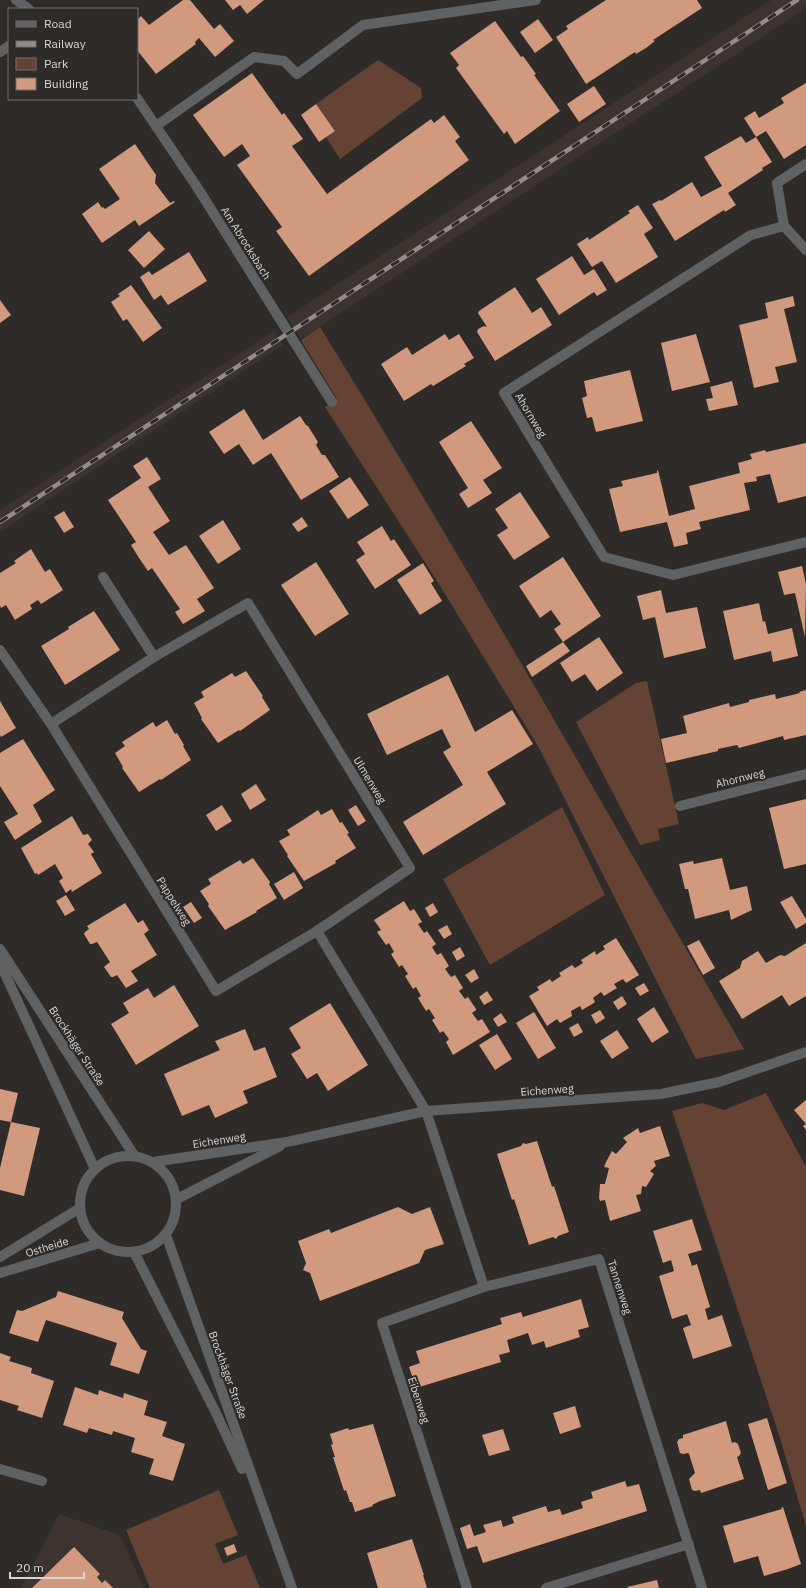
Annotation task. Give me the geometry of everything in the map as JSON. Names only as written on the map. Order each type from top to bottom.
[{"type":"street","points":[[16,0],[28,8]]},
{"type":"street","points":[[156,126],[254,57],[284,62],[297,74],[363,25],[536,0]]},
{"type":"street","name":"Am Abrocksbach","points":[[138,99],[197,187],[332,402]]},
{"type":"street","points":[[806,164],[777,183],[784,226],[806,250]]},
{"type":"street","name":"Ahornweg","points":[[784,226],[751,235],[504,393],[604,557],[673,575],[806,542]]},
{"type":"street","points":[[51,724],[154,657],[103,577]]},
{"type":"street","name":"Ulmenweg","points":[[154,657],[248,603],[410,868],[318,932]]},
{"type":"street","name":"Pappelweg","points":[[0,650],[51,724],[216,991],[318,932]]},
{"type":"street","name":"Ahornweg","points":[[680,806],[806,774]]},
{"type":"street","points":[[318,932],[426,1111],[484,1287]]},
{"type":"street","name":"Brockhäger Straße","points":[[0,949],[134,1156]]},
{"type":"street","points":[[0,963],[95,1169]]},
{"type":"street","name":"Eichenweg","points":[[153,1162],[288,1142],[426,1111],[661,1094],[719,1082],[806,1052]]},
{"type":"street","name":"Eichenweg","points":[[176,1199],[288,1142]]},
{"type":"street","points":[[117,1156],[134,1156],[153,1162],[170,1178],[176,1199],[175,1216],[172,1227],[166,1235],[150,1247],[134,1252],[115,1250],[100,1243],[88,1230],[80,1208],[85,1183],[95,1169],[102,1163],[117,1156]]},
{"type":"street","name":"Ostheide","points":[[0,1257],[80,1208]]},
{"type":"street","name":"Brockhäger Straße","points":[[166,1235],[292,1588]]},
{"type":"street","name":"Ostheide","points":[[0,1273],[100,1243]]},
{"type":"street","name":"Brockhäger Straße","points":[[134,1252],[215,1411],[268,1523]]},
{"type":"street","name":"Tannenweg","points":[[484,1287],[599,1259],[702,1588]]},
{"type":"street","name":"Eibenweg","points":[[467,1588],[382,1323],[484,1287]]},
{"type":"street","points":[[0,1469],[42,1481]]},
{"type":"street","points":[[546,1588],[689,1544]]},
{"type":"shaded area","points":[[771,0],[806,0],[806,3],[802,11],[301,339],[287,317]]},
{"type":"shaded area","points":[[274,331],[283,345],[0,532],[0,510]]},
{"type":"shaded area","points":[[59,1514],[120,1535],[144,1588],[21,1588]]},
{"type":"green space","points":[[378,60],[421,88],[422,98],[340,159],[326,137],[335,130],[316,104]]},
{"type":"green space","points":[[320,327],[375,416],[482,596],[744,1049],[696,1059],[538,746],[437,581],[325,407],[337,399],[301,340]]},
{"type":"green space","points":[[647,681],[679,824],[658,829],[660,840],[640,845],[576,722],[636,683]]},
{"type":"green space","points":[[562,807],[605,895],[490,965],[443,879]]},
{"type":"green space","points":[[766,1093],[806,1167],[806,1526],[779,1435],[672,1111],[702,1103],[724,1110]]},
{"type":"green space","points":[[219,1490],[238,1535],[215,1544],[223,1564],[246,1555],[260,1588],[150,1588],[126,1530]]},
{"type":"building","points":[[183,0],[190,0],[214,29],[220,24],[234,41],[215,57],[199,38],[195,42],[196,44],[156,74],[138,51],[138,19],[141,16],[149,25]]},
{"type":"building","points":[[225,0],[264,0],[247,14],[240,5],[233,10]]},
{"type":"building","points":[[606,0],[697,0],[702,8],[653,40],[655,41],[646,48],[636,54],[635,52],[586,84],[556,37],[568,29],[566,26]]},
{"type":"building","points":[[538,19],[553,40],[535,53],[520,32]]},
{"type":"building","points":[[495,21],[521,57],[523,56],[536,74],[534,75],[560,111],[515,144],[507,131],[504,134],[456,68],[459,65],[450,53]]},
{"type":"building","points":[[252,73],[282,115],[284,113],[303,139],[292,146],[327,194],[431,119],[434,123],[444,115],[460,137],[455,141],[469,160],[309,276],[276,231],[282,227],[237,165],[250,156],[242,144],[224,157],[193,115]]},
{"type":"building","points":[[806,83],[806,145],[784,159],[766,131],[756,137],[744,118],[755,111],[759,118],[784,103],[781,98]]},
{"type":"building","points":[[594,86],[606,104],[579,122],[567,104]]},
{"type":"building","points":[[316,104],[335,131],[319,142],[301,115]]},
{"type":"building","points":[[741,136],[746,143],[756,137],[772,162],[762,168],[763,170],[728,193],[736,205],[725,212],[724,210],[675,241],[652,204],[660,200],[661,201],[692,182],[701,197],[722,186],[704,157]]},
{"type":"building","points":[[135,144],[156,175],[155,183],[170,203],[175,202],[139,226],[135,220],[102,243],[82,214],[98,202],[102,208],[103,207],[105,209],[120,199],[99,169]]},
{"type":"building","points":[[638,205],[653,228],[644,234],[658,257],[616,283],[602,261],[592,267],[577,244],[588,237],[589,240],[630,213],[628,211]]},
{"type":"building","points":[[149,231],[165,249],[144,268],[128,250]]},
{"type":"building","points":[[189,252],[207,281],[168,305],[161,295],[154,300],[140,277],[149,271],[152,275]]},
{"type":"building","points":[[572,256],[584,275],[594,269],[607,290],[597,296],[594,292],[559,315],[536,279]]},
{"type":"building","points":[[131,285],[162,328],[143,342],[127,319],[123,321],[111,302],[120,296],[118,294]]},
{"type":"building","points":[[515,287],[532,313],[541,307],[552,325],[495,361],[477,332],[478,329],[484,326],[487,327],[478,313]]},
{"type":"building","points":[[793,296],[795,306],[784,309],[797,362],[775,367],[779,382],[754,388],[739,325],[768,318],[765,303]]},
{"type":"building","points":[[0,300],[11,315],[0,323]]},
{"type":"building","points":[[445,334],[449,340],[459,334],[474,358],[464,364],[466,366],[433,386],[431,384],[404,401],[381,364],[407,347],[412,355]]},
{"type":"building","points":[[696,334],[710,382],[672,391],[661,343]]},
{"type":"building","points":[[630,370],[643,421],[596,432],[592,417],[587,418],[582,398],[587,396],[584,381]]},
{"type":"building","points":[[732,381],[738,405],[709,411],[706,399],[713,398],[710,387]]},
{"type":"building","points":[[244,409],[263,440],[300,416],[318,442],[316,445],[322,455],[325,455],[339,477],[301,500],[271,453],[253,465],[239,444],[224,454],[209,432]]},
{"type":"building","points":[[471,421],[502,468],[483,480],[492,493],[468,508],[459,494],[468,488],[439,442]]},
{"type":"building","points":[[806,443],[806,496],[778,503],[770,474],[756,477],[757,481],[744,483],[750,510],[699,522],[701,529],[686,533],[688,544],[674,547],[667,522],[620,532],[609,489],[623,486],[621,481],[657,473],[658,470],[669,516],[695,509],[689,486],[740,473],[738,463],[752,459],[750,454]]},
{"type":"building","points":[[147,457],[161,479],[148,487],[170,521],[153,532],[169,555],[186,545],[214,588],[197,599],[205,611],[183,624],[175,612],[180,609],[152,568],[148,571],[139,558],[131,545],[136,542],[108,500],[141,478],[133,466]]},
{"type":"building","points":[[350,477],[369,505],[348,519],[329,491]]},
{"type":"building","points":[[520,492],[550,537],[514,560],[497,535],[508,528],[495,509]]},
{"type":"building","points":[[64,511],[74,527],[64,533],[54,517]]},
{"type":"building","points":[[302,517],[308,526],[298,532],[292,524]]},
{"type":"building","points":[[223,520],[241,549],[218,564],[199,536]]},
{"type":"building","points":[[382,526],[391,541],[394,539],[411,565],[375,589],[356,560],[365,554],[357,542]]},
{"type":"building","points":[[31,549],[45,572],[50,569],[63,590],[41,604],[38,600],[30,605],[32,609],[15,620],[6,605],[1,608],[0,606],[0,573],[16,563],[14,561]]},
{"type":"building","points":[[563,557],[601,616],[563,642],[554,629],[561,624],[551,610],[540,618],[519,586]]},
{"type":"building","points":[[316,562],[349,614],[315,636],[281,585]]},
{"type":"building","points":[[423,563],[434,581],[431,583],[442,601],[420,615],[397,580]]},
{"type":"building","points":[[802,566],[806,584],[805,637],[795,593],[784,595],[778,572]]},
{"type":"building","points":[[661,590],[666,613],[697,607],[706,648],[664,658],[655,617],[643,620],[637,596]]},
{"type":"building","points":[[759,603],[763,622],[765,621],[768,634],[792,628],[798,656],[773,662],[771,651],[734,660],[723,611]]},
{"type":"building","points":[[94,611],[120,650],[65,685],[41,646],[69,629],[68,627]]},
{"type":"building","points":[[599,637],[623,673],[597,691],[585,674],[572,682],[560,663]]},
{"type":"building","points":[[563,642],[570,651],[532,677],[526,666]]},
{"type":"building","points":[[246,671],[263,696],[262,697],[270,710],[240,731],[239,730],[218,743],[201,719],[202,718],[194,703],[204,697],[201,692],[232,673],[235,677]]},
{"type":"building","points":[[448,675],[475,732],[512,710],[533,744],[487,772],[506,804],[423,855],[403,822],[463,785],[443,752],[451,747],[442,729],[387,755],[367,714]]},
{"type":"building","points":[[806,690],[806,735],[784,740],[783,736],[739,748],[737,745],[666,763],[661,739],[687,733],[683,716],[729,703],[730,707],[749,702],[749,700],[775,694],[776,699]]},
{"type":"building","points":[[0,701],[16,728],[1,737],[0,735]]},
{"type":"building","points":[[167,720],[175,734],[177,733],[191,760],[161,780],[160,779],[139,792],[122,768],[123,767],[115,753],[125,746],[122,742],[153,722],[156,727]]},
{"type":"building","points":[[23,739],[55,790],[33,805],[42,822],[15,840],[4,822],[18,814],[0,786],[0,753]]},
{"type":"building","points":[[256,784],[266,800],[250,810],[241,794]]},
{"type":"building","points":[[806,799],[806,864],[784,869],[769,808]]},
{"type":"building","points":[[222,805],[232,821],[216,831],[206,815]]},
{"type":"building","points":[[356,805],[366,821],[358,826],[348,810]]},
{"type":"building","points":[[332,809],[340,823],[342,822],[349,833],[347,834],[356,848],[335,861],[336,863],[304,881],[279,841],[290,835],[287,830],[318,810],[321,815]]},
{"type":"building","points":[[72,816],[83,835],[88,834],[92,840],[88,844],[94,852],[91,854],[102,873],[72,892],[71,889],[66,893],[59,881],[63,878],[55,864],[38,875],[37,873],[35,874],[21,848]]},
{"type":"building","points":[[253,858],[270,882],[269,884],[277,898],[256,911],[257,912],[225,930],[208,906],[209,904],[200,891],[211,884],[208,879],[240,860],[243,864]]},
{"type":"building","points":[[722,858],[730,890],[747,886],[752,910],[731,920],[729,910],[695,919],[688,889],[685,889],[679,864],[693,861],[694,864]]},
{"type":"building","points":[[294,872],[303,888],[284,900],[274,884]]},
{"type":"building","points":[[66,895],[75,910],[65,916],[56,901]]},
{"type":"building","points":[[792,896],[806,919],[806,923],[796,929],[780,902]]},
{"type":"building","points":[[404,901],[410,911],[414,909],[422,922],[418,924],[424,933],[427,931],[436,944],[432,947],[437,955],[441,953],[449,966],[445,969],[451,977],[455,975],[463,988],[459,991],[465,999],[468,997],[476,1009],[472,1013],[478,1021],[482,1019],[490,1032],[453,1055],[446,1042],[449,1039],[443,1031],[440,1033],[432,1020],[435,1018],[429,1009],[426,1011],[418,998],[421,996],[416,987],[413,989],[405,976],[408,974],[402,965],[399,967],[391,954],[394,952],[389,943],[386,945],[377,932],[381,930],[374,920]]},
{"type":"building","points":[[191,902],[202,918],[194,923],[183,907]]},
{"type":"building","points":[[125,903],[138,923],[143,920],[149,930],[144,934],[157,955],[131,971],[138,981],[126,988],[117,975],[111,977],[104,967],[110,962],[97,942],[90,944],[84,934],[89,929],[87,926]]},
{"type":"building","points":[[433,903],[438,912],[430,917],[425,908]]},
{"type":"building","points":[[447,925],[452,934],[444,939],[438,930]]},
{"type":"building","points":[[616,938],[639,975],[626,983],[623,979],[614,984],[617,988],[604,996],[601,992],[593,998],[594,1003],[582,1010],[580,1006],[571,1011],[572,1016],[560,1023],[557,1019],[547,1026],[529,996],[539,990],[537,987],[550,979],[552,982],[561,976],[559,973],[572,965],[575,968],[583,963],[581,960],[595,951],[596,955],[605,949],[603,946]]},
{"type":"building","points":[[699,940],[715,968],[703,975],[687,946]]},
{"type":"building","points":[[806,943],[806,996],[789,1006],[782,995],[742,1019],[719,981],[740,968],[742,961],[758,951],[766,963],[780,955],[785,956]]},
{"type":"building","points":[[460,947],[465,956],[457,961],[452,952]]},
{"type":"building","points":[[474,969],[479,978],[471,983],[465,975]]},
{"type":"building","points":[[644,983],[649,991],[640,996],[635,988]]},
{"type":"building","points":[[174,985],[199,1026],[136,1065],[111,1024],[129,1013],[123,1003],[148,988],[154,998]]},
{"type":"building","points":[[487,991],[493,1000],[484,1005],[479,997]]},
{"type":"building","points":[[622,996],[627,1004],[618,1010],[613,1002]]},
{"type":"building","points":[[330,1003],[368,1065],[328,1091],[317,1073],[307,1079],[291,1054],[301,1048],[289,1028]]},
{"type":"building","points":[[654,1007],[669,1032],[652,1043],[637,1019]]},
{"type":"building","points":[[600,1010],[605,1018],[596,1024],[591,1015]]},
{"type":"building","points":[[534,1012],[556,1048],[538,1059],[516,1023]]},
{"type":"building","points":[[501,1013],[507,1022],[498,1027],[493,1019]]},
{"type":"building","points":[[578,1023],[583,1032],[574,1037],[569,1028]]},
{"type":"building","points":[[245,1029],[254,1051],[265,1047],[277,1077],[243,1091],[248,1103],[215,1118],[209,1105],[182,1116],[164,1074],[220,1050],[215,1041]]},
{"type":"building","points":[[617,1030],[629,1048],[612,1059],[600,1041]]},
{"type":"building","points":[[497,1034],[512,1059],[495,1070],[479,1045]]},
{"type":"building","points":[[0,1089],[18,1093],[11,1122],[0,1120]]},
{"type":"building","points":[[806,1100],[806,1124],[794,1110]]},
{"type":"building","points":[[11,1122],[40,1128],[24,1196],[0,1190],[0,1168]]},
{"type":"building","points":[[660,1126],[670,1156],[654,1161],[656,1166],[650,1171],[654,1174],[646,1187],[642,1186],[641,1194],[636,1195],[641,1211],[610,1221],[605,1200],[600,1201],[599,1198],[600,1184],[605,1184],[609,1168],[604,1167],[606,1162],[612,1151],[616,1154],[627,1142],[623,1138],[638,1128],[640,1133]]},
{"type":"building","points":[[537,1141],[569,1232],[558,1236],[556,1239],[553,1237],[529,1245],[497,1154],[521,1146],[523,1143],[526,1144]]},
{"type":"building","points":[[398,1207],[412,1214],[430,1207],[444,1244],[425,1250],[419,1263],[320,1301],[310,1273],[303,1270],[306,1263],[298,1241],[329,1229],[331,1233]]},
{"type":"building","points":[[692,1219],[702,1250],[688,1254],[692,1266],[697,1264],[710,1307],[705,1309],[708,1320],[722,1315],[732,1346],[693,1359],[683,1328],[691,1325],[687,1314],[672,1319],[659,1276],[674,1271],[671,1260],[663,1263],[653,1231]]},
{"type":"building","points":[[58,1291],[124,1312],[122,1318],[141,1349],[147,1351],[139,1374],[110,1365],[117,1343],[81,1331],[46,1320],[38,1342],[9,1333],[17,1310],[22,1311],[56,1297]]},
{"type":"building","points":[[581,1299],[589,1327],[578,1330],[580,1337],[546,1348],[544,1341],[532,1345],[528,1333],[507,1340],[510,1352],[499,1355],[501,1362],[416,1388],[409,1367],[420,1363],[416,1351],[502,1324],[500,1318],[521,1312],[523,1317]]},
{"type":"building","points":[[0,1353],[11,1357],[9,1361],[32,1368],[31,1373],[54,1381],[42,1418],[17,1410],[19,1406],[0,1400]]},
{"type":"building","points":[[75,1387],[98,1395],[99,1390],[123,1398],[124,1393],[148,1401],[144,1415],[167,1422],[162,1436],[185,1444],[173,1481],[149,1474],[154,1459],[131,1452],[135,1438],[113,1431],[112,1435],[89,1428],[87,1433],[63,1425]]},
{"type":"building","points":[[575,1406],[581,1427],[560,1434],[553,1413]]},
{"type":"building","points":[[767,1418],[787,1483],[768,1490],[748,1424]]},
{"type":"building","points":[[726,1421],[732,1443],[735,1442],[738,1444],[741,1453],[737,1457],[744,1479],[701,1493],[700,1490],[692,1490],[689,1479],[695,1473],[689,1454],[680,1453],[677,1442],[679,1439],[683,1438],[683,1435]]},
{"type":"building","points":[[373,1424],[396,1496],[355,1512],[346,1490],[344,1491],[333,1457],[335,1457],[331,1445],[333,1444],[330,1434],[348,1428],[349,1430]]},
{"type":"building","points":[[503,1429],[510,1450],[489,1456],[482,1435]]},
{"type":"building","points":[[625,1481],[627,1487],[639,1484],[647,1511],[483,1563],[477,1546],[467,1549],[460,1528],[470,1524],[474,1536],[486,1532],[483,1525],[501,1520],[503,1527],[514,1523],[512,1517],[546,1506],[548,1512],[560,1509],[562,1515],[583,1508],[581,1502],[593,1498],[591,1492]]},
{"type":"building","points":[[783,1507],[801,1564],[764,1576],[758,1556],[734,1563],[723,1526],[782,1509],[781,1508]]},
{"type":"building","points":[[412,1539],[427,1588],[378,1588],[367,1553]]},
{"type":"building","points":[[234,1544],[237,1552],[227,1556],[224,1548]]},
{"type":"building","points":[[74,1547],[100,1574],[97,1577],[102,1583],[105,1580],[113,1588],[32,1588]]},
{"type":"building","points":[[657,1580],[659,1588],[627,1587]]},
{"type":"railway","points":[[0,522],[797,0]]}]
